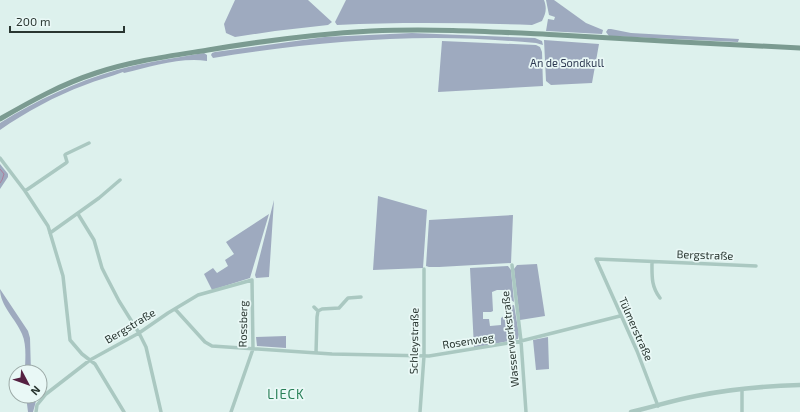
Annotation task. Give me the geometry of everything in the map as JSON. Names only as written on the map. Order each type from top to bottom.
[{"type":"main road","points":[[0,119],[49,92],[95,73],[120,66],[167,56],[323,34],[372,31],[442,30],[800,48]]},
{"type":"street","points":[[25,191],[66,164],[66,154],[89,143]]},
{"type":"street","points":[[0,158],[25,191],[48,226],[63,276],[70,340],[82,354],[95,364],[124,412]]},
{"type":"street","points":[[50,233],[78,214],[120,180]]},
{"type":"street","points":[[78,214],[94,240],[104,272],[146,347],[161,412]]},
{"type":"street","name":"Bergstraße","points":[[596,259],[756,266]]},
{"type":"street","name":"Tülmerstraße","points":[[596,259],[620,316],[637,351],[658,406]]},
{"type":"street","points":[[652,262],[651,281],[660,298]]},
{"type":"street","name":"Wasserwerkstraße","points":[[512,265],[521,341],[526,412]]},
{"type":"street","name":"Schleystraße","points":[[420,412],[424,356],[424,270]]},
{"type":"street","name":"Bergstraße","points":[[36,412],[37,405],[46,394],[90,360],[139,333],[175,309],[198,296],[252,280]]},
{"type":"street","name":"Rossberg","points":[[231,412],[253,349],[252,280]]},
{"type":"street","points":[[318,311],[322,309],[339,308],[348,298],[361,297]]},
{"type":"street","points":[[314,307],[318,311]]},
{"type":"street","name":"Rosenweg","points":[[175,309],[205,342],[209,345],[223,348],[316,353],[424,356],[452,353],[521,341],[620,316]]},
{"type":"street","points":[[316,353],[318,311]]},
{"type":"street","points":[[631,412],[696,396],[742,389],[800,385]]},
{"type":"street","points":[[742,389],[742,412]]},
{"type":"green space","points":[[235,0],[308,0],[332,22],[328,25],[235,37],[226,33],[224,24]]},
{"type":"green space","points":[[346,0],[544,0],[546,8],[542,21],[532,25],[386,23],[337,25],[335,22]]},
{"type":"green space","points":[[546,0],[554,0],[586,23],[603,30],[602,34],[546,31],[548,19],[554,20],[555,17],[549,15]]},
{"type":"green space","points":[[608,29],[631,33],[739,39],[738,42],[609,36],[606,32]]},
{"type":"green space","points":[[412,33],[535,38],[542,41],[543,45],[536,43],[486,39],[407,38],[352,41],[268,50],[213,58],[211,55],[215,52],[325,37]]},
{"type":"green space","name":"An de Sondkull","points":[[544,40],[599,44],[592,83],[551,85],[546,81]]},
{"type":"green space","points":[[442,41],[536,45],[540,47],[542,52],[543,86],[438,92]]},
{"type":"green space","points":[[204,53],[207,55],[207,61],[176,61],[123,72],[90,83],[41,105],[0,130],[0,123],[42,99],[86,80],[138,65]]},
{"type":"green space","points":[[0,164],[8,174],[8,177],[0,189]]},
{"type":"green space","points":[[378,196],[427,210],[423,268],[373,270]]},
{"type":"green space","points":[[274,200],[269,277],[256,278],[255,275]]},
{"type":"green space","points":[[269,214],[250,278],[212,290],[204,274],[213,268],[217,273],[228,266],[225,260],[234,254],[226,242]]},
{"type":"green space","points":[[513,215],[511,263],[439,267],[426,266],[429,220]]},
{"type":"green space","points":[[537,264],[545,316],[520,320],[514,269],[517,265]]},
{"type":"green space","points":[[508,266],[511,270],[514,302],[511,300],[506,302],[504,290],[492,292],[493,311],[483,312],[483,319],[489,319],[490,326],[501,325],[501,318],[508,313],[510,306],[514,305],[519,334],[518,339],[474,348],[470,268]]},
{"type":"green space","points":[[0,289],[28,331],[30,338],[31,364],[25,364],[24,338],[5,307]]},
{"type":"green space","points":[[286,336],[286,348],[257,346],[256,337]]},
{"type":"green space","points":[[548,337],[549,369],[536,370],[533,340]]},
{"type":"green space","points":[[27,404],[35,404],[33,412],[28,412]]},
{"type":"waterway","points":[[0,169],[4,174],[0,183]]},
{"type":"district","name":"LIECK","points":[[286,394]]}]
